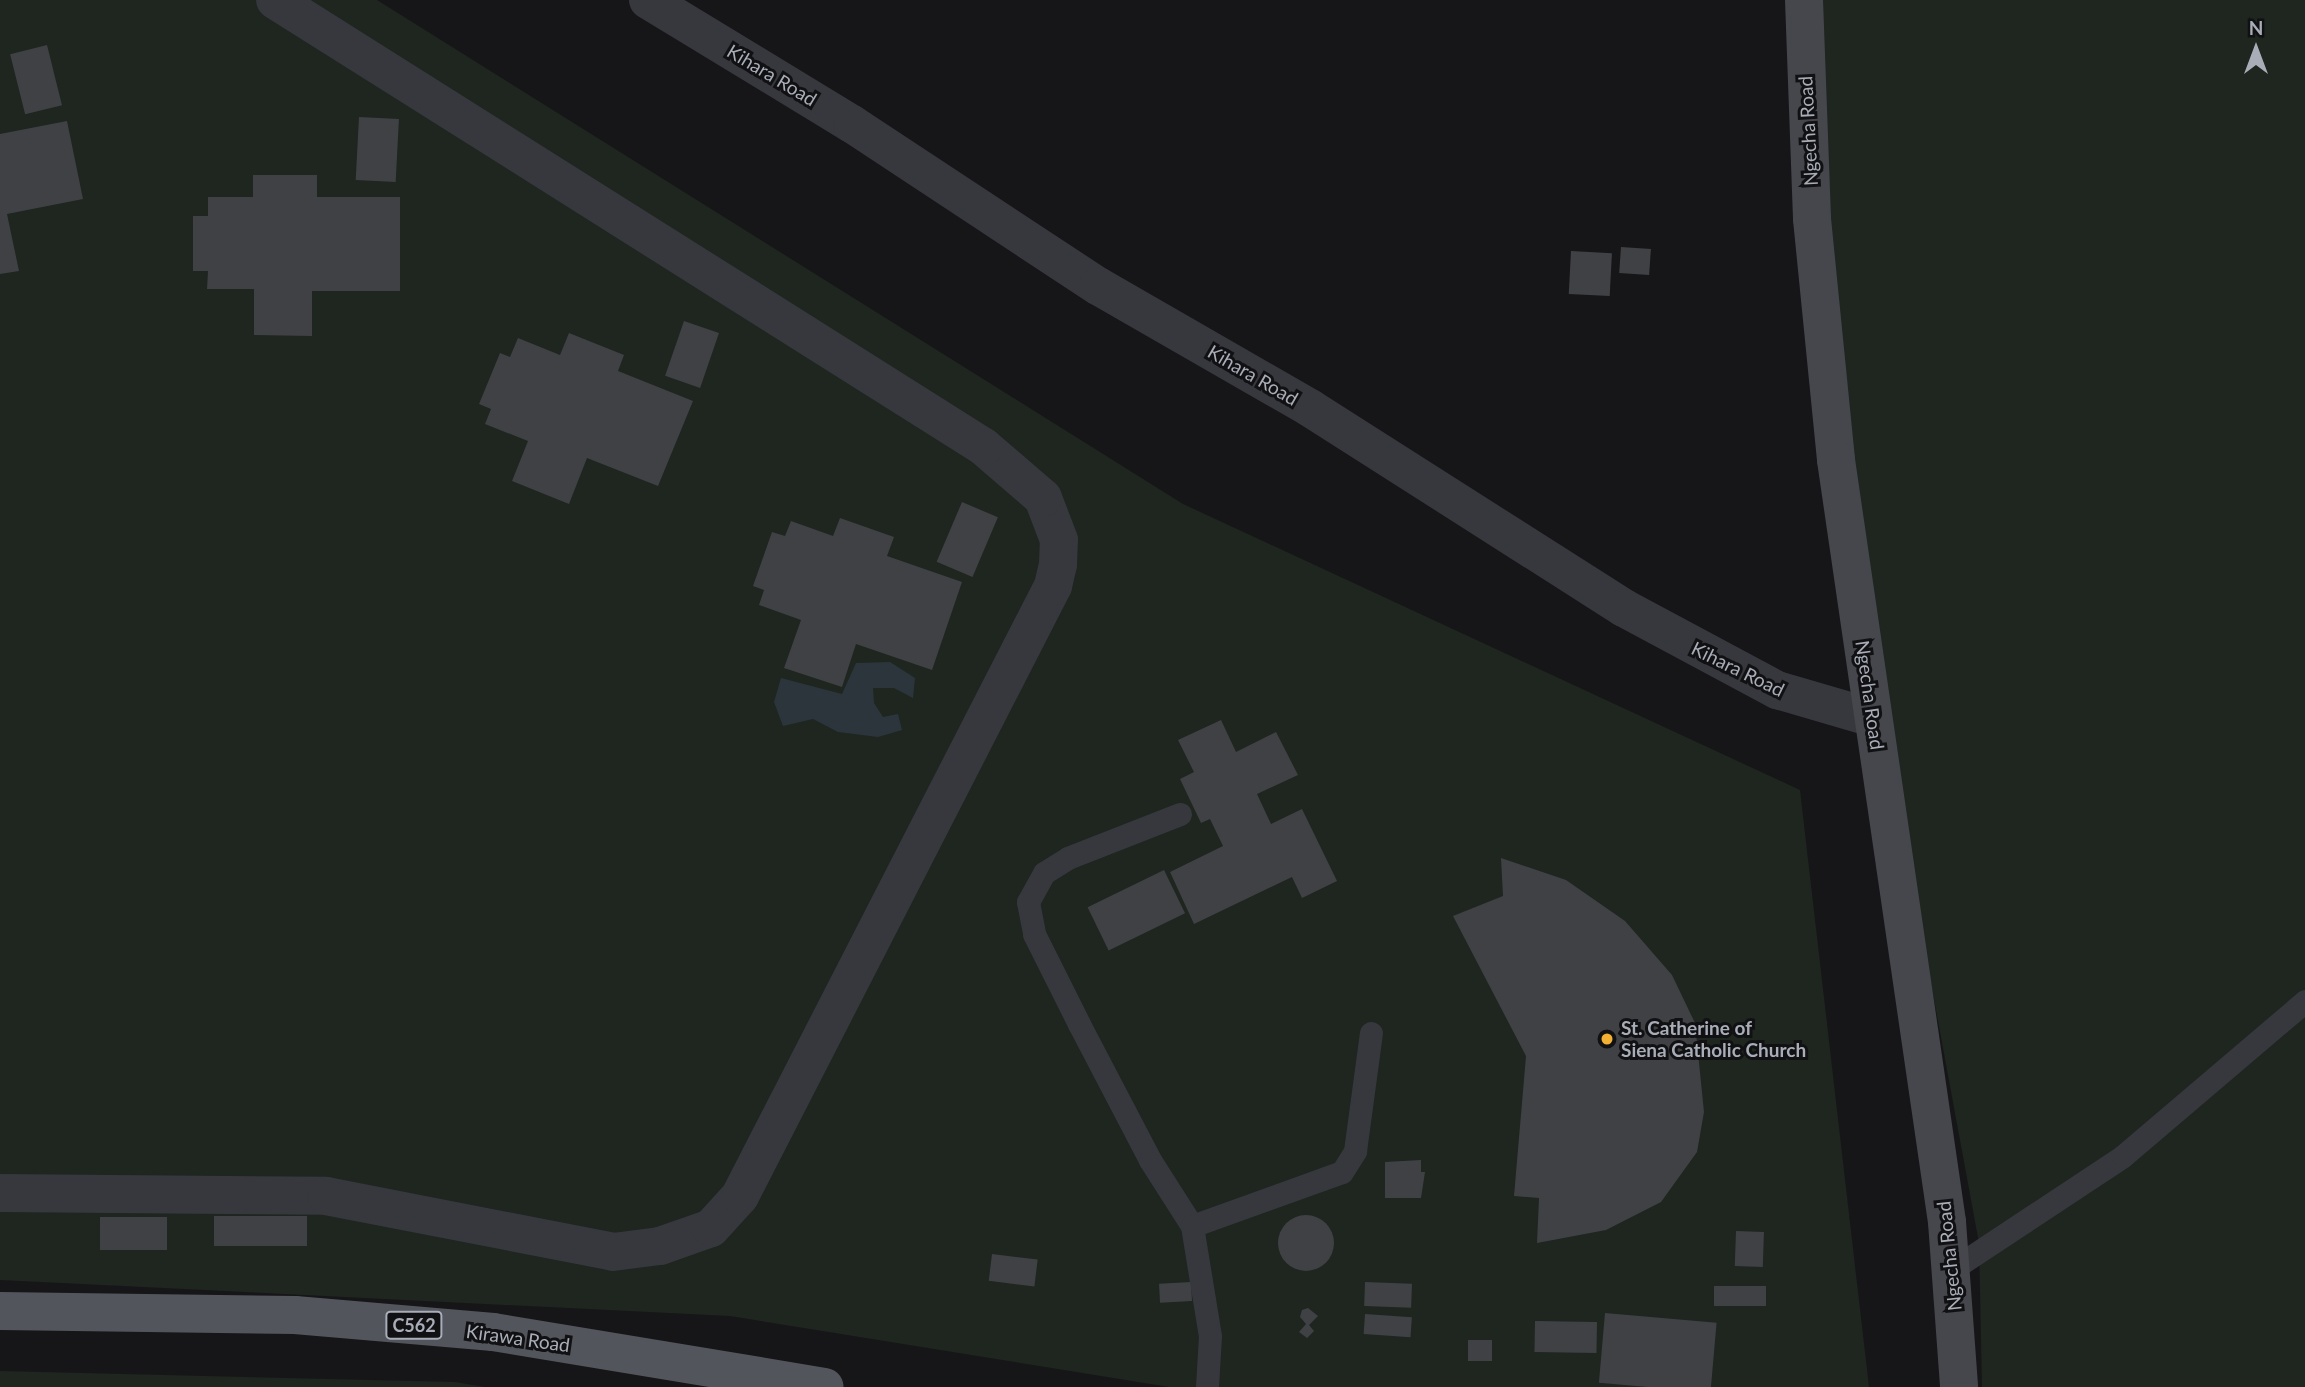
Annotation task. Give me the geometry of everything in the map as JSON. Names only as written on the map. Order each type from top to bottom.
[{"type":"main road","name":"Kirawa Road","points":[[0,1311],[295,1315],[493,1332],[824,1387]]},
{"type":"street","points":[[0,1193],[326,1196],[613,1252],[660,1246],[711,1228],[740,1196],[1053,586],[1058,565],[1059,540],[1043,498],[984,447],[275,0]]},
{"type":"street","name":"Kihara Road","points":[[648,0],[852,124],[1098,286],[1310,408],[1624,608],[1777,690],[1873,718]]},
{"type":"street","name":"Ngecha Road","points":[[1804,0],[1812,219],[1836,460],[1951,1269],[1959,1387]]},
{"type":"lane","points":[[1180,814],[1068,858],[1044,873],[1028,902],[1034,934],[1073,1013],[1150,1160],[1192,1226],[1210,1336],[1207,1387]]},
{"type":"lane","points":[[1951,1269],[2123,1156],[2305,1001]]},
{"type":"lane","points":[[1192,1226],[1342,1172],[1355,1151],[1371,1033]]},
{"type":"shaded area","points":[[0,0],[377,0],[1183,504],[1800,790],[1869,1387],[1169,1387],[730,1316],[0,1280]]},
{"type":"shaded area","points":[[1814,0],[2305,0],[2305,1387],[1982,1387],[1979,1243],[1912,880],[1842,402]]},
{"type":"shaded area","points":[[890,662],[915,678],[913,698],[894,688],[873,688],[874,703],[883,717],[898,714],[902,730],[878,737],[838,732],[813,719],[783,726],[774,702],[781,678],[842,694],[856,663]]},
{"type":"shaded area","points":[[0,1371],[455,1382],[485,1387],[0,1387]]},
{"type":"building","points":[[47,45],[62,105],[25,114],[10,54]]},
{"type":"building","points":[[359,117],[399,119],[396,182],[356,180]]},
{"type":"building","points":[[67,121],[83,199],[7,214],[19,271],[0,274],[0,134]]},
{"type":"building","points":[[253,175],[317,175],[317,197],[400,197],[400,291],[312,291],[312,336],[254,335],[254,289],[207,289],[208,271],[193,271],[193,216],[208,216],[208,197],[253,197]]},
{"type":"building","points":[[1621,247],[1651,249],[1649,275],[1619,273]]},
{"type":"building","points":[[1571,251],[1612,253],[1610,296],[1569,294]]},
{"type":"building","points":[[684,321],[719,333],[700,388],[665,376]]},
{"type":"building","points":[[569,333],[624,355],[618,371],[693,401],[658,486],[587,458],[569,504],[512,481],[528,441],[485,424],[491,409],[479,404],[500,353],[510,357],[518,338],[560,355]]},
{"type":"building","points":[[962,502],[998,517],[973,577],[937,562]]},
{"type":"building","points":[[840,518],[894,537],[887,556],[962,582],[932,670],[856,644],[842,687],[784,668],[801,620],[759,605],[764,590],[753,586],[772,532],[785,536],[791,521],[833,536]]},
{"type":"building","points":[[1221,720],[1236,752],[1276,732],[1298,775],[1257,794],[1271,824],[1302,809],[1337,881],[1302,898],[1292,877],[1194,924],[1170,872],[1223,846],[1210,819],[1201,823],[1180,779],[1194,772],[1178,740]]},
{"type":"building","name":"St. Catherine of Siena Catholic Church","points":[[1501,858],[1566,880],[1625,921],[1672,975],[1695,1023],[1704,1112],[1697,1152],[1661,1202],[1606,1230],[1537,1243],[1539,1198],[1514,1196],[1526,1056],[1453,916],[1503,896]]},
{"type":"building","points":[[1164,870],[1185,913],[1109,950],[1088,907]]},
{"type":"building","points":[[1421,1160],[1421,1172],[1425,1172],[1421,1198],[1385,1198],[1385,1162]]},
{"type":"building","points":[[1300,1215],[1312,1215],[1322,1219],[1330,1227],[1334,1243],[1330,1259],[1322,1267],[1312,1271],[1300,1271],[1290,1267],[1282,1259],[1278,1249],[1278,1237],[1282,1227],[1290,1219]]},
{"type":"building","points":[[214,1216],[307,1216],[307,1246],[214,1246]]},
{"type":"building","points":[[100,1217],[167,1217],[167,1250],[100,1250]]},
{"type":"building","points":[[1736,1231],[1764,1232],[1763,1267],[1735,1266]]},
{"type":"building","points":[[992,1254],[1038,1260],[1034,1286],[989,1281]]},
{"type":"building","points":[[1191,1282],[1192,1301],[1160,1303],[1159,1284]]},
{"type":"building","points":[[1365,1282],[1412,1284],[1411,1308],[1364,1306]]},
{"type":"building","points":[[1714,1286],[1766,1286],[1766,1306],[1714,1306]]},
{"type":"building","points":[[1308,1308],[1318,1316],[1309,1325],[1314,1331],[1307,1338],[1299,1332],[1306,1324],[1300,1317],[1302,1310]]},
{"type":"building","points":[[1605,1313],[1717,1323],[1711,1387],[1648,1387],[1599,1383]]},
{"type":"building","points":[[1365,1314],[1412,1317],[1410,1337],[1364,1334]]},
{"type":"building","points":[[1535,1321],[1597,1322],[1596,1353],[1534,1352]]},
{"type":"building","points":[[1468,1340],[1492,1340],[1492,1361],[1468,1361]]},
{"type":"place","name":"St. Catherine of Siena Catholic Church","points":[[1607,1039]]}]
